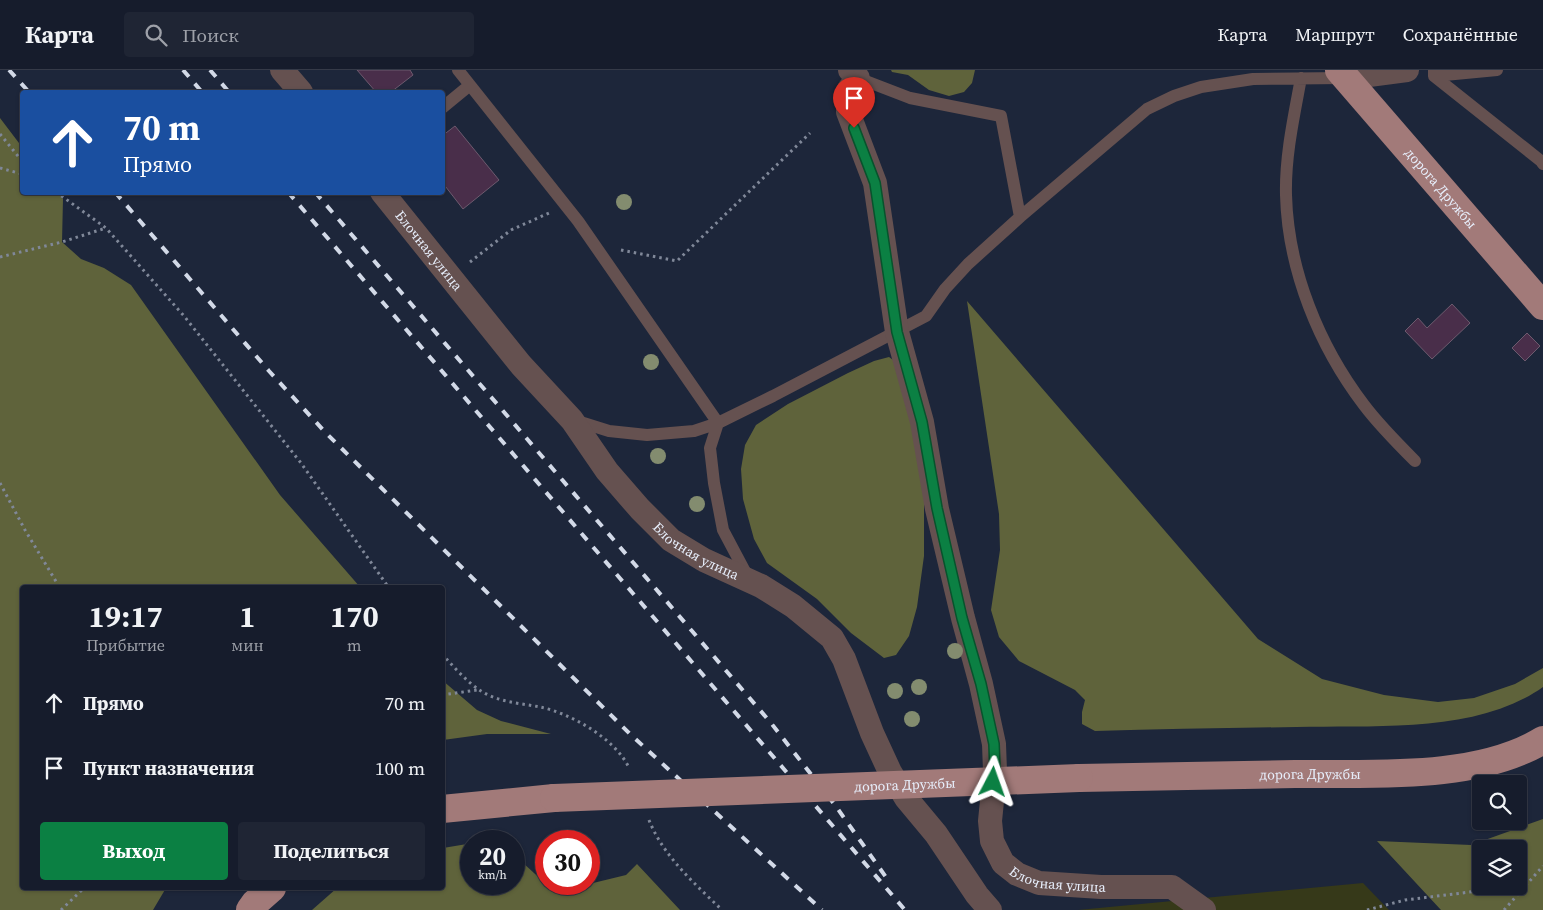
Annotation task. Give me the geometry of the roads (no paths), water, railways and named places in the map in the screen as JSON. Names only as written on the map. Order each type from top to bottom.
[{"type":"main road","name":"дорога Дружбы","points":[[1343,74],[1542,304]]},
{"type":"main road","name":"дорога Дружбы","points":[[445,809],[554,798],[1079,778],[1426,772],[1487,762],[1514,754],[1543,740]]},
{"type":"main road","points":[[250,910],[270,890]]},
{"type":"street","points":[[282,70],[299,90]]},
{"type":"street","points":[[1343,74],[1407,70]]},
{"type":"street","name":"Блочная улица","points":[[854,74],[849,89],[848,112],[875,183],[897,332],[922,422],[937,508],[962,618],[981,684],[994,744],[995,771],[990,821],[992,841],[1003,863],[1017,874],[1039,883],[1101,887],[1172,887],[1204,910]]},
{"type":"street","name":"Блочная улица","points":[[384,195],[521,364],[572,420],[607,471],[671,540],[704,560],[750,581],[793,606],[832,638],[844,659],[872,734],[890,772],[906,798],[936,834],[977,895],[990,910]]},
{"type":"lane","points":[[458,70],[585,231],[718,423]]},
{"type":"lane","points":[[1434,73],[1498,70]]},
{"type":"lane","points":[[1434,73],[1541,160],[1543,164]]},
{"type":"lane","points":[[854,74],[910,98],[1002,116],[1020,217]]},
{"type":"lane","points":[[572,420],[609,431],[646,435],[694,432],[718,423],[926,316],[945,289],[968,264],[1147,109],[1174,96],[1201,87],[1228,82],[1343,74]]},
{"type":"lane","points":[[1301,78],[1288,159],[1286,194],[1288,226],[1294,261],[1307,301],[1323,339],[1340,370],[1384,430],[1415,462]]},
{"type":"lane","points":[[445,106],[470,85]]},
{"type":"lane","points":[[718,423],[710,448],[714,483],[723,530],[750,581]]},
{"type":"railway","points":[[9,70],[27,90]]},
{"type":"railway","points":[[183,70],[200,90]]},
{"type":"railway","points":[[210,70],[227,90]]},
{"type":"railway","points":[[118,195],[269,371],[325,432],[630,734],[822,910]]},
{"type":"railway","points":[[291,195],[905,910]]},
{"type":"railway","points":[[318,195],[771,723],[835,805],[888,880]]}]
